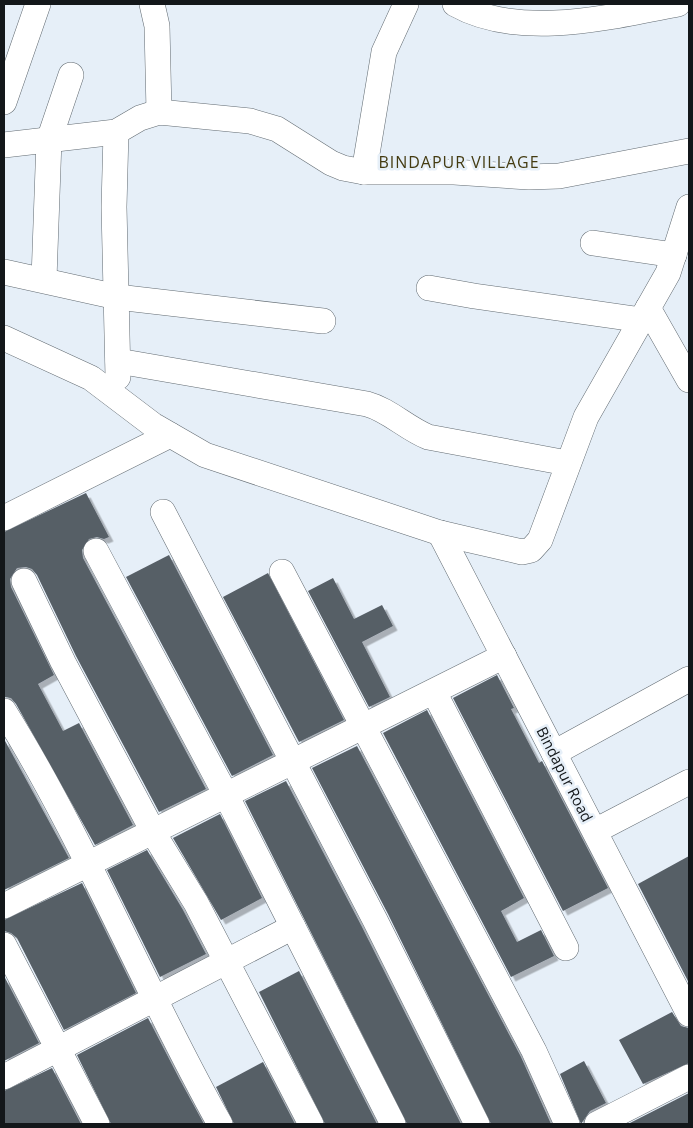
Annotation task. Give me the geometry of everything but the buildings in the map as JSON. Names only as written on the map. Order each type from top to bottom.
[{"type":"street","points":[[4,102],[38,4]]},
{"type":"street","points":[[152,4],[157,26],[159,112]]},
{"type":"street","points":[[364,172],[384,52],[406,4]]},
{"type":"street","points":[[455,4],[480,15],[526,24],[582,20],[678,4]]},
{"type":"street","points":[[44,279],[49,140],[71,74]]},
{"type":"street","points":[[4,145],[116,132],[140,118],[159,112],[250,121],[277,129],[331,163],[343,168],[364,172],[454,172],[528,177],[559,176],[689,151]]},
{"type":"street","points":[[116,132],[114,207],[118,400]]},
{"type":"street","points":[[4,338],[92,378],[118,400],[170,435],[205,455],[440,534],[522,552],[531,550],[540,540],[567,463],[586,417],[668,272],[689,207]]},
{"type":"street","points":[[594,243],[674,255]]},
{"type":"street","points":[[4,272],[44,279],[116,297],[323,321]]},
{"type":"street","points":[[429,288],[474,296],[645,314]]},
{"type":"street","points":[[645,314],[689,380]]},
{"type":"street","points":[[118,361],[367,404],[380,407],[410,429],[428,437],[567,463]]},
{"type":"street","points":[[4,518],[170,435]]},
{"type":"street","points":[[163,512],[375,920],[477,1124]]},
{"type":"street","name":"Bindapur Road","points":[[440,534],[689,1014]]},
{"type":"street","points":[[96,551],[226,795],[393,1124]]},
{"type":"street","points":[[282,572],[534,1051],[567,1124]]},
{"type":"street","points":[[24,581],[63,662],[154,831],[196,902],[311,1124]]},
{"type":"street","points":[[4,906],[504,656]]},
{"type":"street","points":[[554,753],[689,679]]},
{"type":"street","points":[[434,692],[566,948]]},
{"type":"street","points":[[4,711],[27,747],[89,864],[220,1124]]},
{"type":"street","points":[[594,831],[689,782]]},
{"type":"street","points":[[4,1077],[293,927]]},
{"type":"street","points":[[4,945],[97,1124]]},
{"type":"street","points":[[597,1124],[689,1077]]},
{"type":"district","name":"BINDAPUR VILLAGE","points":[[459,162]]}]
